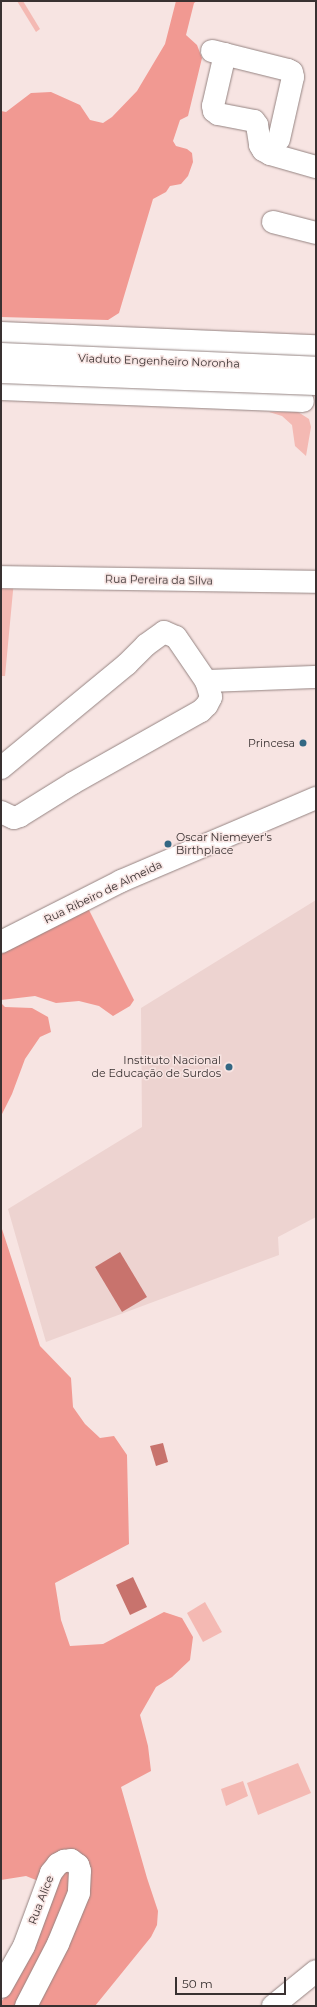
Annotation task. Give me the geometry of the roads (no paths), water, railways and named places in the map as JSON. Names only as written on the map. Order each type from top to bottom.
[{"type":"street","points":[[279,139],[294,77],[292,72],[219,52],[213,106],[214,111],[218,114],[254,121],[257,126],[260,145],[263,150],[270,154],[316,167]]},
{"type":"street","points":[[273,222],[316,234]]},
{"type":"street","points":[[1,333],[316,346]]},
{"type":"street","points":[[1,389],[312,396],[316,352]]},
{"type":"street","name":"Viaduto Engenheiro Noronha","points":[[1,354],[316,368]]},
{"type":"street","name":"Viaduto Engenheiro Noronha","points":[[1,372],[312,396]]},
{"type":"street","name":"Rua Pereira da Silva","points":[[1,577],[316,582]]},
{"type":"street","points":[[1,768],[164,632],[176,637],[206,681],[211,697],[207,705],[201,711],[73,783],[20,816],[14,818],[1,812]]},
{"type":"street","points":[[206,681],[316,677]]},
{"type":"street","name":"Rua Ribeiro de Almeida","points":[[1,942],[121,881],[316,798]]},
{"type":"street","name":"Rua Alice","points":[[1,1987],[24,1946],[50,1874],[58,1864],[71,1860],[78,1865],[80,1871],[79,1893],[58,1944],[26,2006]]},
{"type":"street","points":[[273,2006],[316,1971]]},
{"type":"place","name":"Princesa","points":[[303,743]]},
{"type":"place","name":"Oscar Niemeyer's Birthplace","points":[[168,844]]},
{"type":"place","name":"Instituto Nacional de Educação de Surdos","points":[[229,1067]]}]
